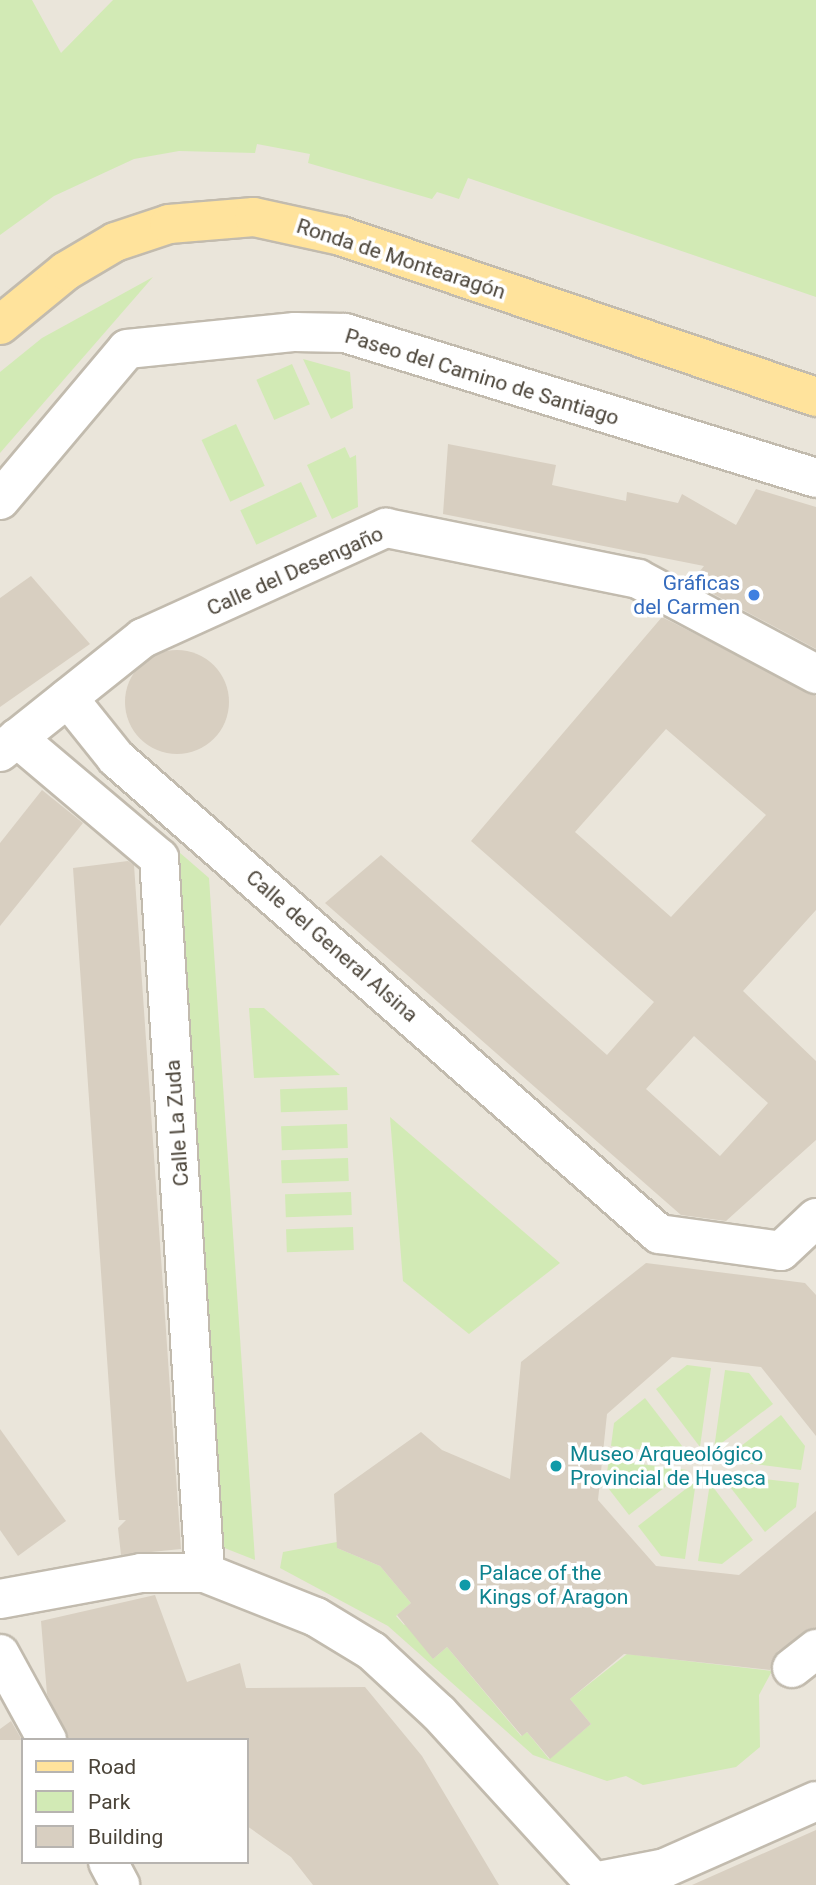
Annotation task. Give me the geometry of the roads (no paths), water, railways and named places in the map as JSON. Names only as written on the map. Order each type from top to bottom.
[{"type":"main road","name":"Ronda de Montearagón","points":[[0,325],[66,271],[115,242],[178,222],[254,218],[341,236],[816,397]]},
{"type":"street","name":"Paseo del Camino de Santiago","points":[[0,500],[127,349],[295,332],[345,333],[816,478]]},
{"type":"street","name":"Calle del Desengaño","points":[[9,745],[143,638],[386,528],[638,579],[816,674]]},
{"type":"street","name":"Calle del General Alsina","points":[[68,698],[116,758],[659,1234],[781,1251],[816,1218]]},
{"type":"street","name":"Calle La Zuda","points":[[9,745],[159,858],[205,1573]]},
{"type":"street","points":[[0,1599],[141,1573],[205,1573],[316,1617],[372,1651],[472,1746],[595,1883],[665,1868],[816,1801]]},
{"type":"street","points":[[0,1654],[46,1738]]},
{"type":"street","points":[[109,1864],[120,1885]]},
{"type":"place","name":"Gráficas del Carmen","points":[[754,595]]},
{"type":"place","name":"Museo Arqueológico Provincial de Huesca","points":[[556,1466]]},
{"type":"place","name":"Palace of the Kings of Aragon","points":[[465,1585]]}]
